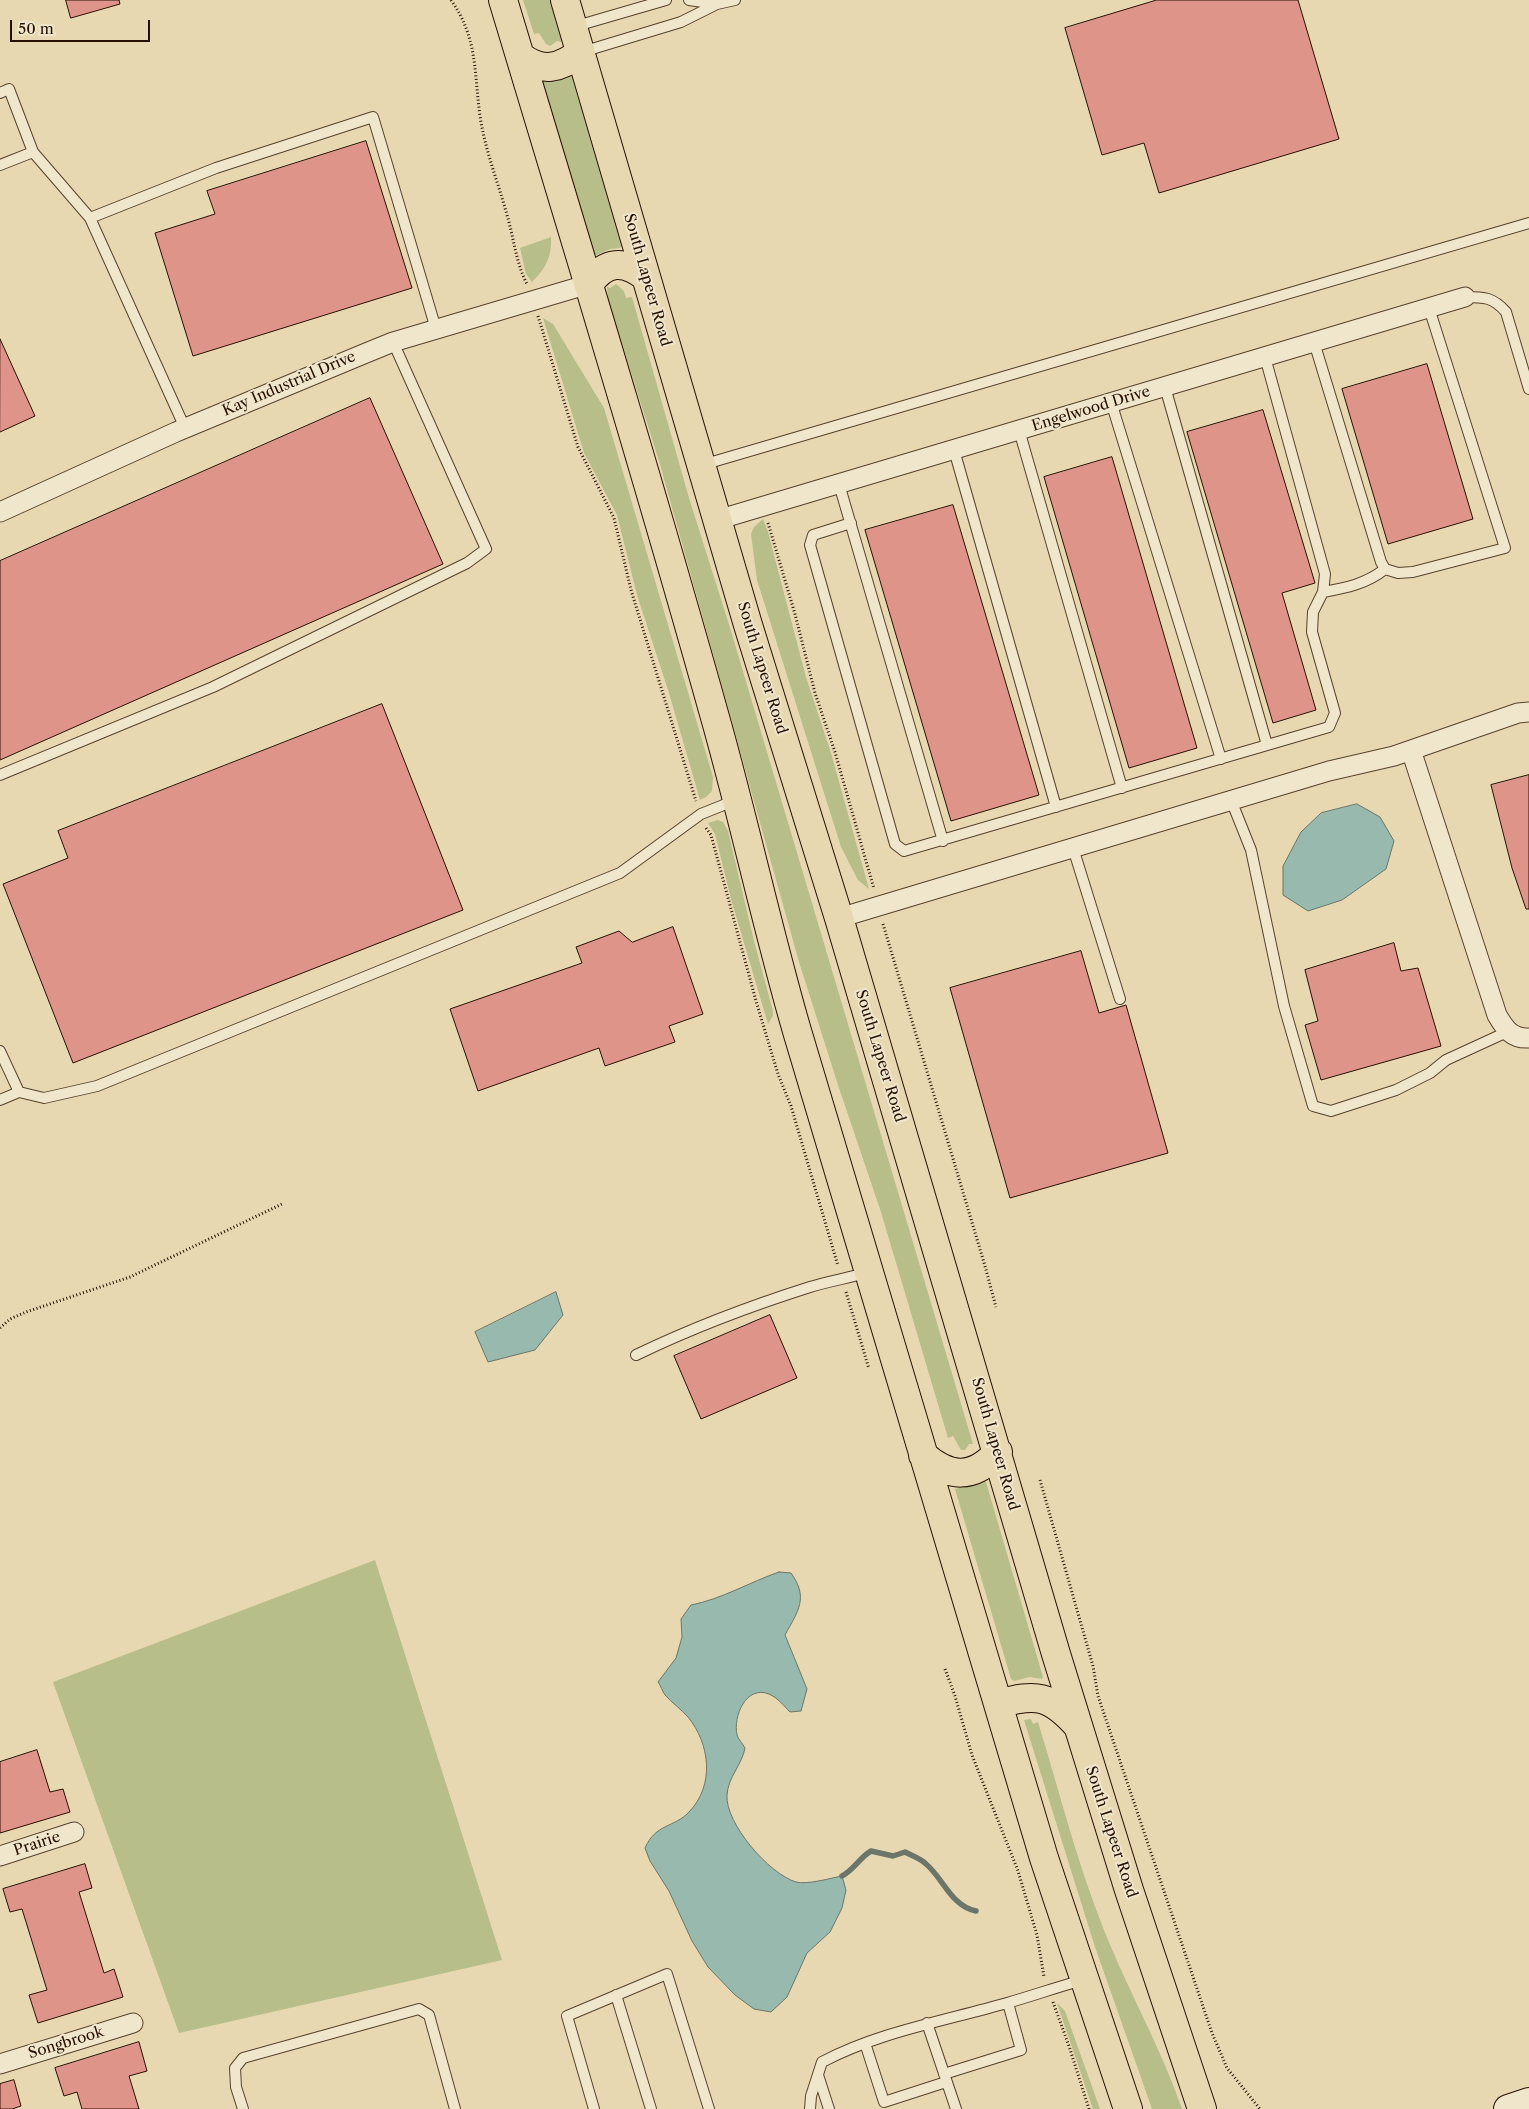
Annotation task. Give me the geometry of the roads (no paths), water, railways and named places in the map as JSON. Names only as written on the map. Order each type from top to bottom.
[{"type":"main road","points":[[503,0],[642,460],[719,732],[773,948],[923,1455],[1084,1980],[1128,2109]]},
{"type":"main road","name":"South Lapeer Road","points":[[565,0],[717,520],[839,918],[1078,1726],[1129,1890],[1202,2109]]},
{"type":"main road","points":[[520,56],[529,63],[540,67],[551,67],[562,65],[581,52]]},
{"type":"main road","points":[[589,284],[603,269],[613,265],[624,265],[634,268],[646,277]]},
{"type":"main road","points":[[923,1455],[937,1467],[946,1471],[969,1472],[989,1461],[998,1452]]},
{"type":"main road","points":[[998,1704],[1022,1697],[1046,1700],[1057,1705],[1078,1726]]},
{"type":"main road","points":[[1508,2109],[1529,2102]]},
{"type":"street","name":"Kay Industrial Drive","points":[[0,512],[185,428],[393,342],[589,284]]},
{"type":"street","name":"Engelwood Drive","points":[[717,520],[1465,297]]},
{"type":"street","points":[[839,918],[1231,800],[1411,750],[1529,712]]},
{"type":"street","points":[[1411,750],[1497,1015],[1507,1032],[1523,1038],[1529,1038]]},
{"type":"street","name":"Prairie","points":[[0,1856],[74,1832]]},
{"type":"street","name":"Songbrook","points":[[0,2064],[133,2023]]},
{"type":"lane","points":[[573,27],[666,0]]},
{"type":"lane","points":[[689,0],[717,4]]},
{"type":"lane","points":[[581,52],[682,22],[717,4],[735,0]]},
{"type":"lane","points":[[0,93],[9,89],[33,152],[90,218],[185,428]]},
{"type":"lane","points":[[90,218],[216,168],[373,117],[436,329]]},
{"type":"lane","points":[[0,165],[33,152]]},
{"type":"lane","points":[[701,465],[1529,223]]},
{"type":"lane","points":[[1465,297],[1484,297],[1498,302],[1506,312],[1529,389]]},
{"type":"lane","points":[[1314,342],[1381,562],[1386,570],[1398,573],[1413,572],[1505,548],[1429,308]]},
{"type":"lane","points":[[0,775],[213,687],[467,564],[486,549],[393,342]]},
{"type":"lane","points":[[851,523],[813,535],[810,545],[895,844],[904,850],[942,841],[1329,727],[1335,713],[1312,632],[1312,612],[1323,592],[1325,574],[1264,357]]},
{"type":"lane","points":[[1165,386],[1267,745]]},
{"type":"lane","points":[[1111,402],[1221,759]]},
{"type":"lane","points":[[1019,430],[1122,788]]},
{"type":"lane","points":[[954,450],[1056,807]]},
{"type":"lane","points":[[839,484],[942,841]]},
{"type":"lane","points":[[1323,592],[1355,586],[1386,570]]},
{"type":"lane","points":[[0,1100],[19,1092],[44,1098],[97,1086],[253,1023],[620,873],[702,814],[736,800]]},
{"type":"lane","points":[[1231,800],[1250,850],[1284,1006],[1313,1106],[1331,1111],[1396,1090],[1430,1073],[1446,1060],[1507,1032]]},
{"type":"lane","points":[[1073,848],[1120,999]]},
{"type":"lane","points":[[0,1051],[19,1092]]},
{"type":"lane","points":[[636,1355],[704,1324],[737,1312],[812,1286],[870,1272]]},
{"type":"lane","points":[[594,2109],[567,2016],[667,1974],[709,2109]]},
{"type":"lane","points":[[810,2109],[811,2096],[822,2062],[849,2048],[1084,1980]]},
{"type":"lane","points":[[616,1995],[651,2109]]},
{"type":"lane","points":[[865,2043],[884,2102],[1021,2050],[1008,2003]]},
{"type":"lane","points":[[242,2109],[234,2068],[243,2058],[419,2009],[429,2014],[455,2109]]},
{"type":"lane","points":[[927,2024],[956,2109]]},
{"type":"lane","points":[[818,2075],[829,2109]]},
{"type":"water","points":[[1357,804],[1380,817],[1394,841],[1386,869],[1342,900],[1308,911],[1283,895],[1283,866],[1301,832],[1321,813]]},
{"type":"water","points":[[556,1292],[563,1315],[535,1350],[488,1362],[475,1332]]},
{"type":"water","points":[[779,1572],[791,1573],[799,1590],[800,1604],[785,1635],[807,1689],[801,1711],[790,1712],[781,1702],[769,1694],[761,1692],[748,1698],[743,1704],[739,1711],[736,1727],[738,1737],[745,1748],[728,1789],[728,1806],[741,1833],[751,1846],[785,1877],[801,1883],[842,1876],[846,1890],[842,1908],[830,1932],[807,1953],[787,1997],[771,2012],[754,2009],[735,1995],[708,1967],[692,1941],[669,1891],[650,1861],[645,1848],[654,1834],[689,1812],[703,1790],[706,1777],[705,1752],[701,1739],[688,1717],[665,1695],[658,1682],[676,1658],[682,1637],[681,1619],[691,1605],[714,1599]]},
{"type":"waterway","points":[[842,1876],[871,1851],[893,1856],[905,1852],[926,1864],[960,1904],[976,1911]]}]
